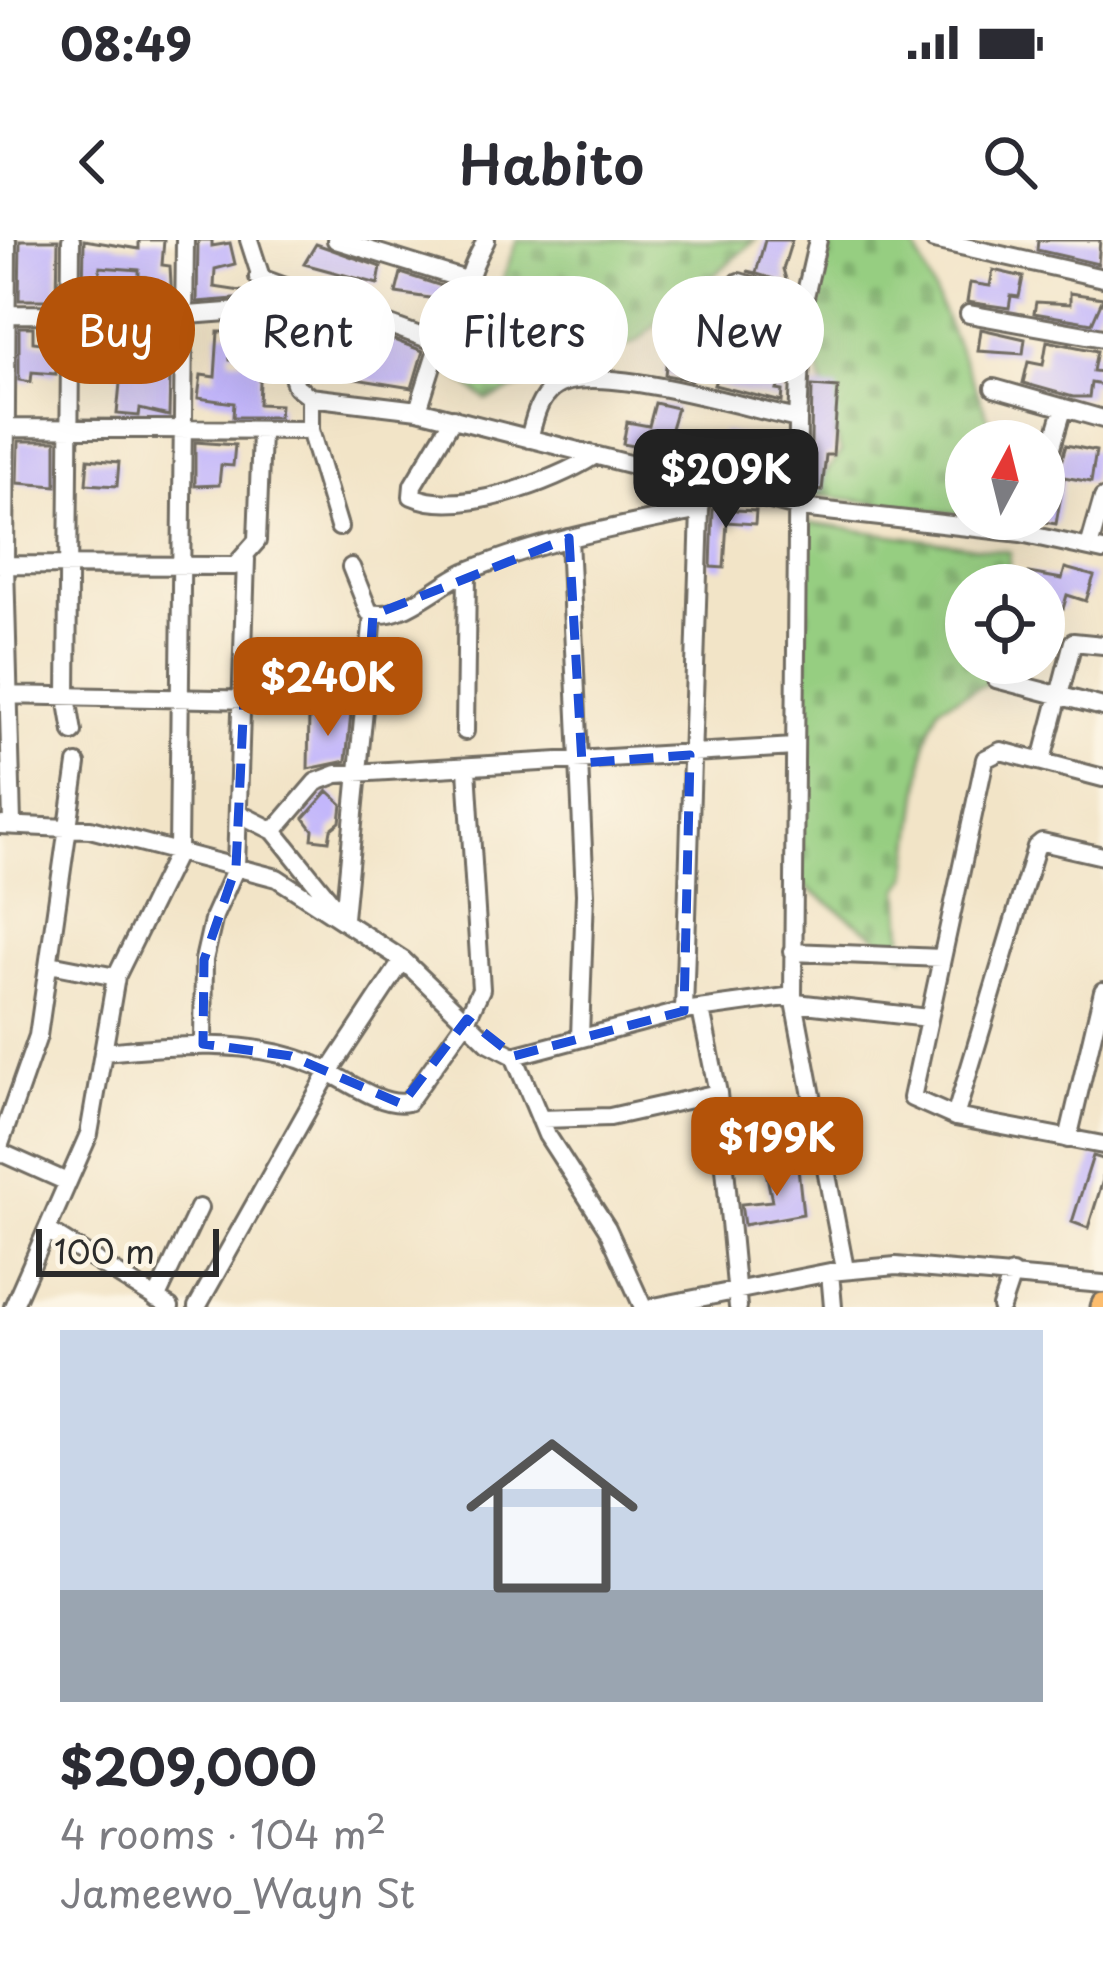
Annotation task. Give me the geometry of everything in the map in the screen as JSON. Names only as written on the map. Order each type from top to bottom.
[{"type":"street","points":[[7,240],[2,428],[6,824],[69,827],[277,878],[404,960],[489,1043],[514,1056],[540,1119],[607,1228],[643,1307]]},
{"type":"street","points":[[71,240],[71,276]]},
{"type":"street","points":[[185,240],[186,276]]},
{"type":"street","points":[[249,240],[258,276]]},
{"type":"street","points":[[336,240],[453,276]]},
{"type":"street","points":[[468,276],[486,240]]},
{"type":"street","points":[[810,276],[818,240]]},
{"type":"street","points":[[934,240],[1103,278]]},
{"type":"street","points":[[4,314],[36,314]]},
{"type":"street","points":[[969,314],[1103,338]]},
{"type":"street","points":[[530,439],[539,403],[553,388],[588,375],[798,418]]},
{"type":"street","points":[[71,384],[67,698],[73,733]]},
{"type":"street","points":[[14,1307],[88,1134],[116,977],[178,851],[186,384]]},
{"type":"street","points":[[295,384],[310,397],[418,410],[801,508],[945,520]]},
{"type":"street","points":[[418,410],[426,384]]},
{"type":"street","points":[[800,384],[792,952],[794,999],[838,1271],[833,1307]]},
{"type":"street","points":[[994,388],[1103,419]]},
{"type":"street","points":[[310,397],[310,430],[339,527]]},
{"type":"street","points":[[1060,420],[1063,409]]},
{"type":"street","points":[[453,418],[413,485],[412,496],[442,503],[543,484],[594,456]]},
{"type":"street","points":[[2,428],[310,430]]},
{"type":"street","points":[[2,565],[235,566],[246,559],[257,541],[261,433]]},
{"type":"street","points":[[704,484],[689,754],[692,1011],[718,1093],[737,1298]]},
{"type":"street","points":[[1065,539],[1096,549],[1103,498]]},
{"type":"street","points":[[373,615],[390,614],[467,572],[569,538],[700,510]]},
{"type":"street","points":[[569,538],[585,894],[580,1037]]},
{"type":"street","points":[[203,1044],[204,960],[214,916],[236,866],[246,559]]},
{"type":"street","points":[[344,918],[362,771],[373,615],[351,567]]},
{"type":"street","points":[[465,730],[467,572]]},
{"type":"street","points":[[1042,760],[1073,642],[1103,645]]},
{"type":"street","points":[[1016,684],[1103,707]]},
{"type":"street","points":[[4,695],[367,703]]},
{"type":"street","points":[[274,831],[316,782],[362,771],[582,763],[794,747]]},
{"type":"street","points":[[1103,778],[1000,751],[985,759],[912,1098],[955,1118],[1103,1145]]},
{"type":"street","points":[[67,1182],[0,1148],[38,1036],[76,764]]},
{"type":"street","points":[[104,1052],[203,1044],[291,1056],[394,1102],[408,1102],[467,1019],[482,981],[467,769]]},
{"type":"street","points":[[240,814],[274,831],[344,918]]},
{"type":"street","points":[[955,1118],[1036,847],[1042,842],[1103,856]]},
{"type":"street","points":[[792,952],[942,958]]},
{"type":"street","points":[[197,1307],[328,1072],[404,960]]},
{"type":"street","points":[[50,964],[116,977]]},
{"type":"street","points":[[1069,1139],[1103,992]]},
{"type":"street","points":[[514,1056],[692,1011],[794,999],[928,1018]]},
{"type":"street","points":[[540,1119],[610,1117],[718,1093]]},
{"type":"street","points":[[46,1230],[163,1303],[199,1208]]},
{"type":"street","points":[[654,1307],[737,1298],[838,1271],[953,1267],[1103,1285]]},
{"type":"street","points":[[1001,1307],[1012,1274]]},
{"type":"highlighted area","points":[[569,538],[582,763],[690,755],[684,1011],[514,1056],[467,1019],[402,1104],[291,1056],[203,1044],[204,960],[236,867],[244,697],[367,701],[373,615]]},
{"type":"green space","points":[[517,240],[755,240],[713,276],[652,276],[652,329],[628,345],[628,276],[504,276]]},
{"type":"green space","points":[[821,240],[912,240],[989,420],[945,420],[945,512],[809,494],[841,453],[823,384],[824,276],[813,276]]},
{"type":"green space","points":[[466,384],[528,384],[487,400]]},
{"type":"green space","points":[[808,523],[1010,552],[1009,564],[945,564],[945,684],[985,684],[939,706],[926,740],[908,877],[900,888],[904,956],[800,883]]},
{"type":"building","points":[[20,240],[58,240],[57,276],[36,276],[36,300],[19,300]]},
{"type":"building","points":[[84,240],[139,249],[139,240],[164,240],[162,265],[170,266],[171,276],[139,276],[139,270],[100,267],[99,276],[83,276]]},
{"type":"building","points":[[198,240],[212,240],[212,246],[230,243],[235,264],[215,269],[219,300],[197,302]]},
{"type":"building","points":[[765,240],[792,240],[785,276],[764,276],[747,271],[756,273]]},
{"type":"building","points":[[1038,240],[1100,240],[1098,264],[1037,250]]},
{"type":"building","points":[[316,244],[381,267],[379,276],[348,276],[304,264]]},
{"type":"building","points":[[993,270],[1023,277],[1019,297],[1011,296],[1009,308],[967,302],[970,283],[990,286]]},
{"type":"building","points":[[401,273],[419,279],[419,296],[396,293]]},
{"type":"building","points":[[1070,293],[1103,298],[1092,323],[1034,313],[1036,302],[1070,304]]},
{"type":"building","points":[[19,327],[33,327],[36,372],[32,372],[31,382],[19,380]]},
{"type":"building","points":[[981,329],[1025,339],[1023,354],[978,351]]},
{"type":"building","points":[[219,332],[219,384],[260,384],[259,404],[280,405],[279,417],[233,417],[234,403],[198,398],[201,375],[215,377]]},
{"type":"building","points":[[395,340],[419,349],[412,388],[387,384],[395,384]]},
{"type":"building","points":[[1047,341],[1097,351],[1093,371],[1103,372],[1103,385],[1091,383],[1089,397],[1073,397],[1023,383],[1028,362],[1043,365]]},
{"type":"building","points":[[120,384],[170,384],[169,416],[140,409],[139,416],[117,414]]},
{"type":"building","points":[[779,384],[782,402],[714,385]]},
{"type":"building","points":[[812,386],[838,388],[833,455],[826,455],[822,491],[810,489]]},
{"type":"building","points":[[655,403],[677,408],[664,452],[623,444],[627,422],[649,426]]},
{"type":"building","points":[[722,432],[770,442],[767,466],[785,469],[785,478],[757,474],[758,467],[747,465],[749,454],[719,449]]},
{"type":"building","points":[[19,441],[56,441],[56,486],[18,483]]},
{"type":"building","points":[[195,442],[235,445],[233,466],[221,465],[219,485],[195,486]]},
{"type":"building","points":[[1065,448],[1096,451],[1091,482],[1065,477]]},
{"type":"building","points":[[88,459],[119,462],[117,486],[86,484]]},
{"type":"building","points":[[713,509],[756,511],[755,524],[727,522],[724,568],[711,567]]},
{"type":"building","points":[[1065,568],[1094,576],[1086,601],[1067,595],[1065,602]]},
{"type":"building","points":[[309,714],[351,714],[346,761],[308,769]]},
{"type":"building","points":[[328,791],[342,804],[340,822],[331,829],[329,841],[312,839],[313,830],[304,818]]},
{"type":"building","points":[[1093,1156],[1103,1159],[1103,1180],[1088,1228],[1072,1222]]},
{"type":"building","points":[[798,1168],[803,1214],[744,1225],[741,1204],[772,1201],[766,1172]]}]
